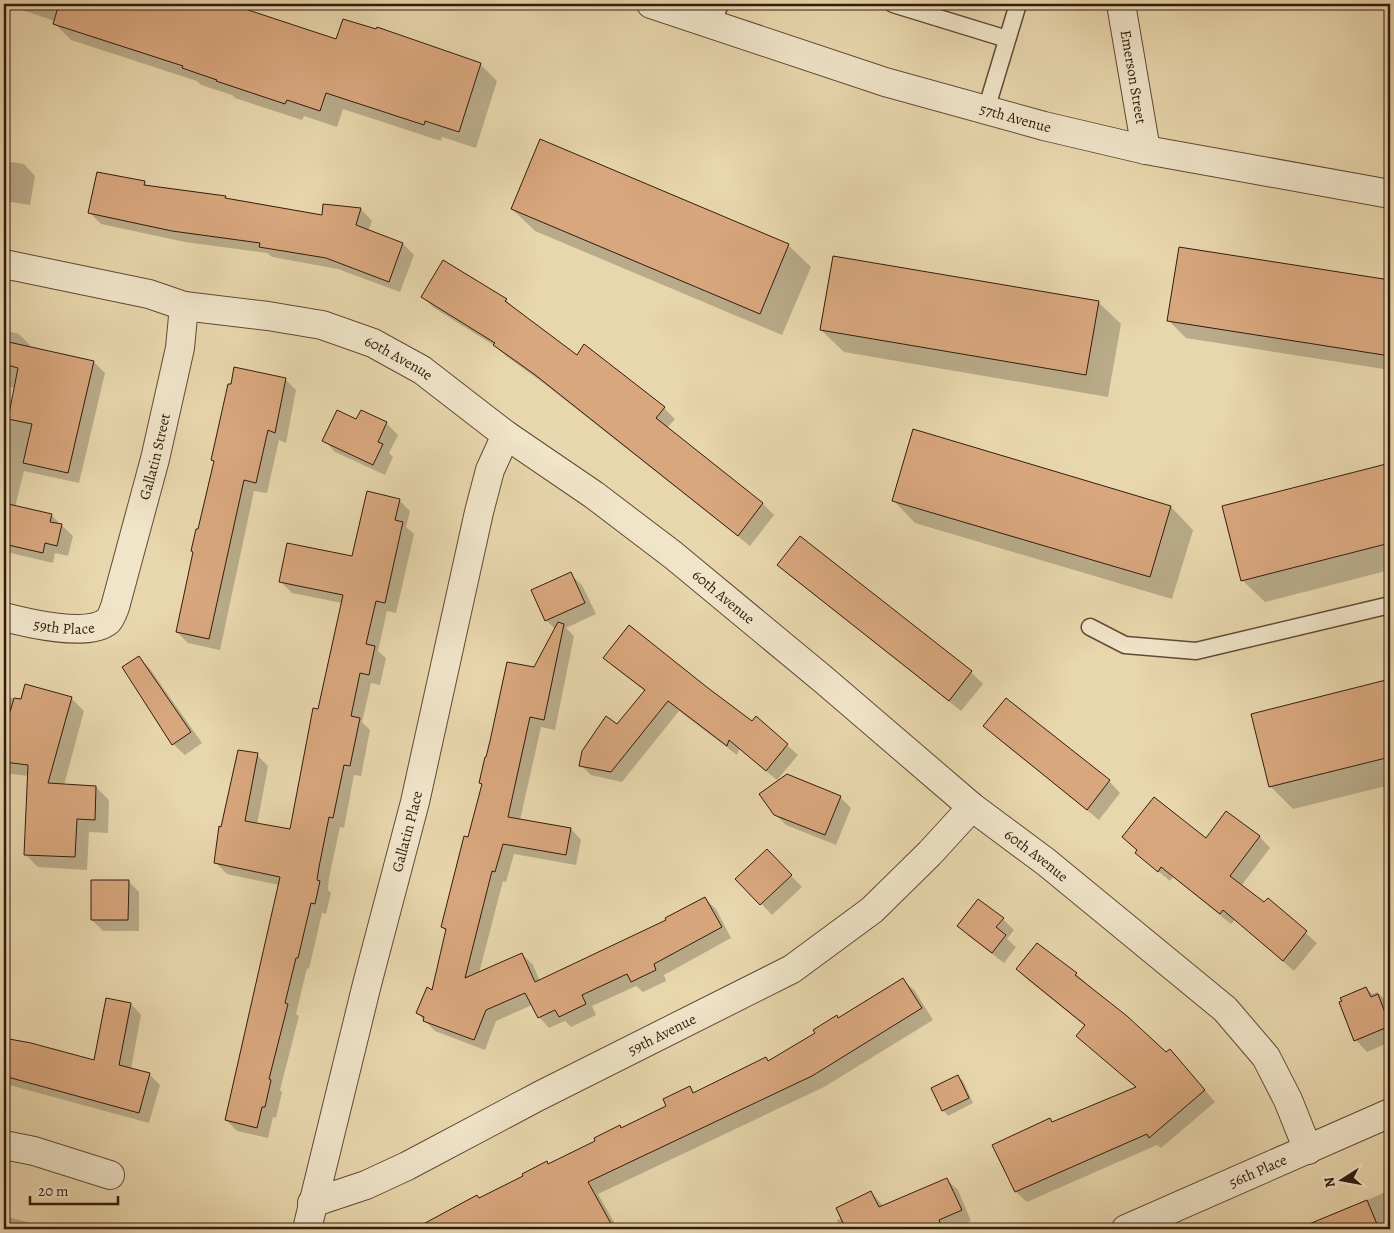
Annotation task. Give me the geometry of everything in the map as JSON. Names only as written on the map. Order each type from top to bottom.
[{"type":"street","name":"57th Avenue","points":[[651,4],[716,14],[885,82],[986,110],[1146,150],[1390,194]]},
{"type":"street","name":"Emerson Street","points":[[1121,4],[1146,150]]},
{"type":"street","name":"60th Avenue","points":[[4,264],[149,294],[184,306],[268,316],[322,326],[373,343],[422,370],[506,435],[594,495],[673,555],[824,680],[972,807],[1046,862],[1225,1009],[1266,1057],[1288,1100],[1308,1150]]},
{"type":"street","name":"Gallatin Street","points":[[115,608],[155,459],[180,348],[184,306]]},
{"type":"street","name":"Gallatin Place","points":[[310,1216],[367,984],[416,802],[479,512],[490,470],[506,435]]},
{"type":"street","name":"59th Place","points":[[4,617],[71,629],[94,627],[108,621],[115,608]]},
{"type":"street","name":"59th Avenue","points":[[310,1216],[539,1096],[792,969],[872,910],[930,853],[972,807]]},
{"type":"street","name":"56th Place","points":[[1126,1229],[1390,1113]]},
{"type":"street","points":[[4,1144],[34,1151],[110,1175]]},
{"type":"lane","points":[[893,4],[1007,39]]},
{"type":"lane","points":[[986,110],[1018,4]]},
{"type":"lane","points":[[1090,627],[1125,645],[1196,651],[1390,605]]},
{"type":"building","points":[[59,4],[230,4],[336,39],[343,19],[376,29],[377,27],[481,63],[459,132],[425,121],[424,125],[326,93],[320,111],[287,100],[285,104],[216,81],[182,68],[183,66],[53,24]]},
{"type":"building","points":[[540,139],[789,244],[760,314],[511,209]]},
{"type":"building","points":[[97,172],[145,181],[144,185],[226,196],[225,198],[322,215],[323,204],[361,208],[356,225],[403,243],[389,282],[326,258],[259,247],[260,243],[172,231],[88,213]]},
{"type":"building","points":[[1179,247],[1390,280],[1390,356],[1167,321]]},
{"type":"building","points":[[833,256],[1099,301],[1086,375],[820,330]]},
{"type":"building","points":[[443,260],[507,299],[505,301],[577,355],[584,344],[665,407],[656,418],[763,503],[738,536],[534,374],[493,345],[495,343],[421,297]]},
{"type":"building","points":[[4,341],[94,361],[68,473],[23,463],[32,424],[8,419],[18,368],[4,364]]},
{"type":"building","points":[[234,367],[286,378],[275,433],[268,430],[256,483],[244,480],[209,639],[176,632],[193,552],[191,551],[214,461],[211,460],[228,384],[231,384]]},
{"type":"building","points":[[337,410],[356,419],[361,410],[387,422],[378,442],[383,444],[373,465],[322,441]]},
{"type":"building","points":[[913,429],[1171,506],[1150,577],[892,501]]},
{"type":"building","points":[[1390,463],[1390,543],[1241,581],[1222,506]]},
{"type":"building","points":[[367,491],[400,499],[395,520],[403,522],[385,603],[376,601],[366,644],[375,646],[369,675],[360,673],[351,716],[360,718],[350,766],[344,765],[333,818],[329,817],[319,867],[317,880],[320,881],[315,904],[311,903],[298,958],[296,958],[285,1003],[288,1004],[269,1079],[271,1080],[265,1107],[262,1107],[257,1128],[225,1120],[280,877],[214,863],[219,826],[221,827],[238,750],[258,753],[245,821],[290,829],[313,708],[318,709],[343,595],[279,582],[287,543],[352,556]]},
{"type":"building","points":[[4,503],[52,514],[50,522],[62,524],[57,546],[45,543],[43,553],[4,544]]},
{"type":"building","points":[[800,536],[972,671],[949,701],[777,565]]},
{"type":"building","points":[[571,572],[585,603],[545,621],[531,590]]},
{"type":"building","points":[[558,622],[564,624],[544,720],[530,717],[508,817],[571,828],[566,855],[503,844],[495,872],[492,871],[465,978],[522,953],[535,982],[666,920],[665,918],[705,897],[722,927],[654,964],[656,970],[631,982],[627,974],[582,995],[586,1004],[559,1017],[555,1010],[538,1018],[525,993],[486,1010],[474,1040],[423,1021],[424,1017],[416,1013],[427,987],[432,990],[446,929],[441,927],[464,836],[468,837],[482,784],[479,783],[507,662],[534,667]]},
{"type":"building","points":[[629,625],[752,721],[756,716],[788,744],[766,771],[729,740],[727,746],[668,701],[611,772],[579,766],[582,751],[606,716],[617,724],[645,690],[603,658]]},
{"type":"building","points":[[139,656],[191,732],[172,745],[122,667]]},
{"type":"building","points":[[1390,679],[1390,757],[1269,787],[1251,714]]},
{"type":"building","points":[[25,684],[72,697],[48,783],[96,786],[95,820],[77,819],[75,857],[24,855],[28,765],[4,762],[4,733],[14,698],[21,699]]},
{"type":"building","points":[[1006,698],[1110,780],[1087,810],[983,726]]},
{"type":"building","points":[[787,774],[841,796],[825,835],[774,815],[759,794]]},
{"type":"building","points":[[1154,797],[1206,838],[1226,811],[1260,836],[1230,876],[1264,902],[1268,898],[1307,931],[1283,961],[1223,910],[1220,914],[1161,867],[1158,872],[1135,853],[1137,850],[1122,837]]},
{"type":"building","points":[[767,849],[792,875],[760,905],[735,879]]},
{"type":"building","points":[[91,880],[129,880],[128,920],[91,920]]},
{"type":"building","points":[[978,899],[1004,918],[996,927],[1006,935],[992,953],[957,926]]},
{"type":"building","points":[[1037,943],[1077,973],[1075,975],[1127,1016],[1166,1052],[1170,1049],[1205,1090],[1149,1138],[1147,1134],[1015,1192],[992,1145],[1050,1118],[1052,1122],[1136,1087],[1076,1036],[1085,1025],[1016,969]]},
{"type":"building","points":[[903,978],[922,1008],[812,1076],[588,1182],[614,1229],[414,1229],[477,1195],[479,1198],[523,1176],[522,1174],[547,1161],[548,1164],[595,1141],[594,1138],[620,1125],[621,1128],[666,1106],[663,1099],[690,1086],[693,1093],[766,1057],[768,1061],[815,1033],[813,1030],[837,1015],[838,1018]]},
{"type":"building","points":[[1366,987],[1371,997],[1378,994],[1390,1026],[1354,1041],[1339,1002],[1342,1001],[1340,998]]},
{"type":"building","points":[[106,998],[131,1003],[119,1065],[150,1073],[139,1113],[4,1076],[4,1038],[31,1043],[94,1060]]},
{"type":"building","points":[[958,1075],[969,1098],[942,1111],[931,1088]]},
{"type":"building","points":[[947,1178],[962,1210],[939,1220],[942,1229],[828,1229],[843,1223],[836,1208],[871,1191],[879,1207]]},
{"type":"building","points":[[1367,1200],[1379,1229],[1297,1229]]}]
